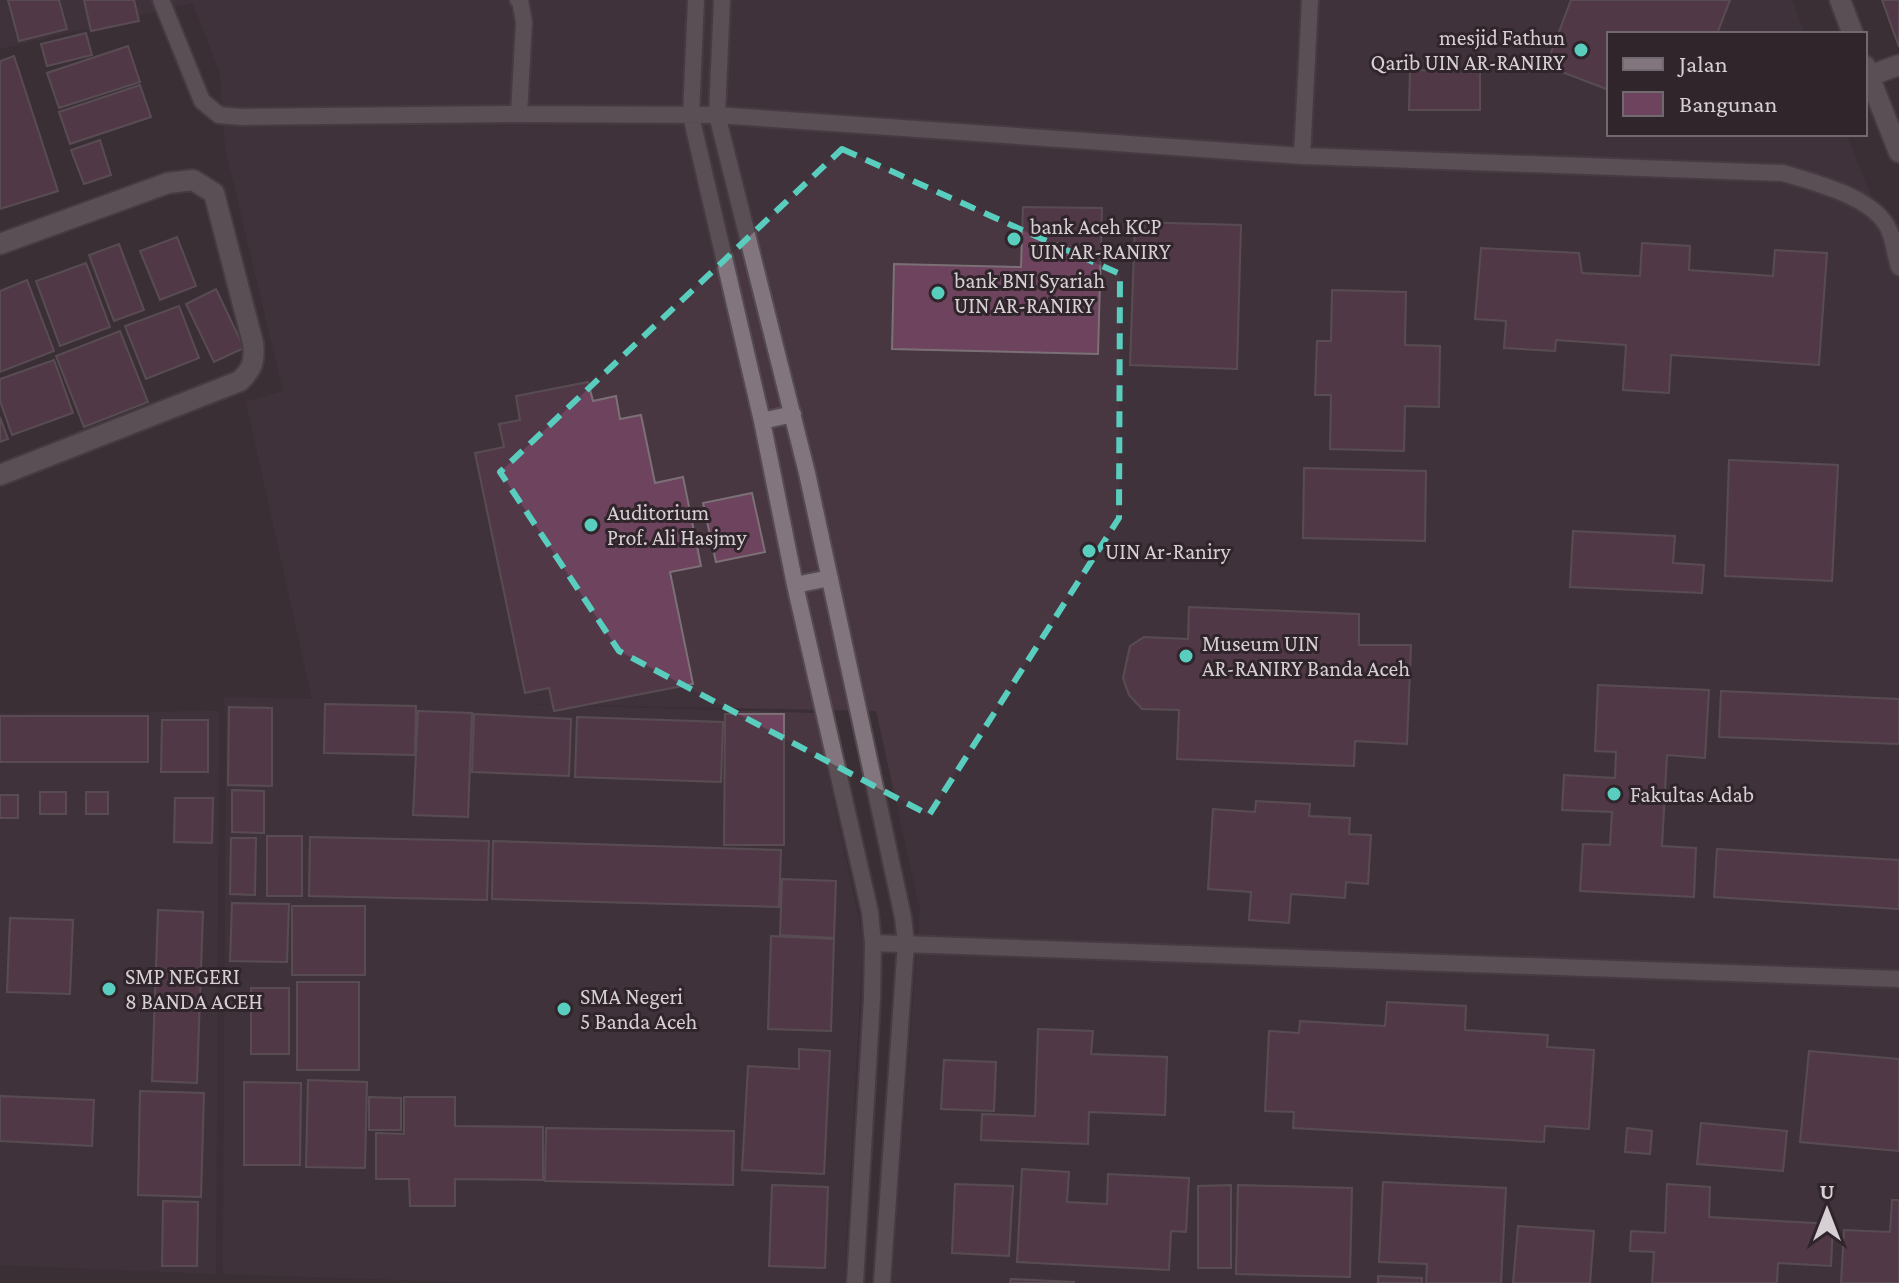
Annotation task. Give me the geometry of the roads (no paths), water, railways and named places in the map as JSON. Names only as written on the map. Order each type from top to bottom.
[{"type":"street","points":[[1840,0],[1852,32]]},
{"type":"street","points":[[1899,65],[1867,71],[1899,152]]},
{"type":"street","points":[[0,244],[168,183],[193,180],[214,193],[255,359],[251,370],[240,381],[0,475]]},
{"type":"lane","points":[[161,0],[202,101],[219,115],[717,115],[1302,156],[1783,173],[1837,191],[1868,207],[1889,229],[1899,267]]},
{"type":"lane","points":[[518,0],[524,22],[519,114]]},
{"type":"lane","points":[[696,0],[691,116],[870,912],[873,943],[855,1283]]},
{"type":"lane","points":[[722,0],[717,115],[793,414],[900,902],[906,943],[882,1283]]},
{"type":"lane","points":[[1302,156],[1310,0]]},
{"type":"lane","points":[[762,421],[793,414]]},
{"type":"lane","points":[[795,585],[830,578]]},
{"type":"lane","points":[[873,943],[1899,979]]},
{"type":"lane","points":[[865,1132],[891,1134]]},
{"type":"place","name":"mesjid Fathun Qarib UIN AR-RANIRY","points":[[1581,50]]},
{"type":"place","name":"bank Aceh KCP UIN AR-RANIRY","points":[[1014,239]]},
{"type":"place","name":"bank BNI Syariah UIN AR-RANIRY","points":[[938,293]]},
{"type":"place","name":"Auditorium Prof. Ali Hasjmy","points":[[591,525]]},
{"type":"place","name":"UIN Ar-Raniry","points":[[1089,551]]},
{"type":"place","name":"Museum UIN AR-RANIRY Banda Aceh","points":[[1186,656]]},
{"type":"place","name":"Fakultas Adab","points":[[1614,794]]},
{"type":"place","name":"SMP NEGERI 8 BANDA ACEH","points":[[109,989]]},
{"type":"place","name":"SMA Negeri 5 Banda Aceh","points":[[564,1009]]}]
